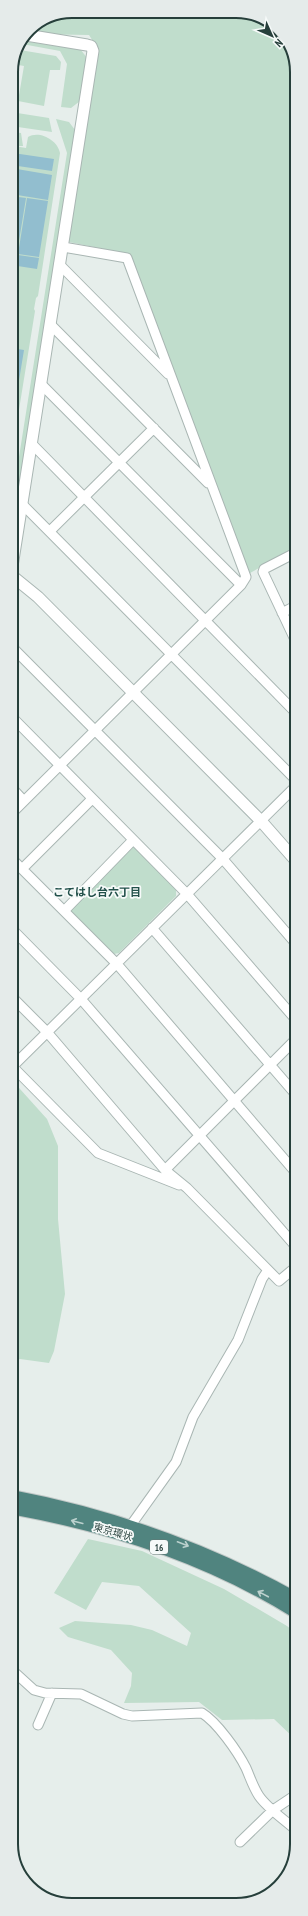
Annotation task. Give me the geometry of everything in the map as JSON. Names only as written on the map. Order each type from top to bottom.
[{"type":"highway","name":"東京環状","points":[[18,1497],[60,1505],[154,1533],[221,1560],[290,1595]]},
{"type":"highway","name":"東京環状","points":[[18,1509],[56,1516],[140,1540],[189,1559],[290,1610]]},
{"type":"street","points":[[18,529],[93,52],[91,46],[86,44],[32,36]]},
{"type":"street","points":[[18,807],[241,585],[246,577],[211,487],[127,258],[62,247]]},
{"type":"street","points":[[59,264],[171,376]]},
{"type":"street","points":[[50,324],[211,487]]},
{"type":"street","points":[[42,384],[241,585]]},
{"type":"street","points":[[50,531],[154,428]]},
{"type":"street","points":[[32,444],[290,707]]},
{"type":"street","points":[[22,504],[290,774]]},
{"type":"street","points":[[290,556],[264,569],[263,572],[290,630]]},
{"type":"street","points":[[18,580],[38,597],[260,820],[290,854]]},
{"type":"street","points":[[282,613],[290,609]]},
{"type":"street","points":[[18,653],[222,858],[290,937]]},
{"type":"street","points":[[18,723],[187,894],[290,1013]]},
{"type":"street","points":[[18,1060],[290,792]]},
{"type":"street","points":[[18,795],[24,801]]},
{"type":"street","points":[[22,869],[92,799]]},
{"type":"street","points":[[64,911],[133,840]]},
{"type":"street","points":[[18,865],[117,964],[290,1166]]},
{"type":"street","points":[[152,928],[290,1088]]},
{"type":"street","points":[[18,935],[81,999],[290,1240]]},
{"type":"street","points":[[18,1003],[47,1032],[165,1170],[187,1188],[279,1282],[290,1272]]},
{"type":"street","points":[[165,1170],[290,1045]]},
{"type":"street","points":[[18,1072],[98,1153],[187,1188]]},
{"type":"street","points":[[131,1526],[176,1462],[193,1417],[238,1340],[262,1279],[268,1270]]},
{"type":"street","points":[[18,1675],[34,1690],[44,1693],[81,1694],[123,1714],[132,1716],[202,1713],[210,1718],[238,1755],[245,1766],[258,1795],[290,1825]]},
{"type":"street","points":[[38,1725],[52,1693]]},
{"type":"street","points":[[240,1842],[273,1810],[290,1799]]},
{"type":"green space","points":[[72,18],[243,18],[266,27],[274,34],[283,45],[289,62],[290,551],[250,573],[205,460],[129,254],[69,242],[84,125],[98,49],[89,35],[34,34],[42,27],[52,22]]},
{"type":"green space","points":[[27,42],[81,50],[87,58],[80,101],[71,108],[61,107],[67,64],[60,51],[26,45]]},
{"type":"green space","points":[[23,50],[56,56],[61,62],[60,70],[50,70],[44,106],[18,101],[24,66],[19,65]]},
{"type":"green space","points":[[18,113],[49,118],[52,132],[18,127]]},
{"type":"green space","points":[[56,119],[69,122],[75,130],[18,495],[18,458],[67,153]]},
{"type":"green space","points":[[18,133],[21,133],[23,146],[18,146]]},
{"type":"green space","points":[[32,135],[42,136],[52,140],[59,148],[60,153],[38,296],[36,298],[34,309],[35,311],[18,416],[18,147],[26,148],[28,137]]},
{"type":"green space","points":[[135,846],[176,888],[176,896],[119,953],[114,954],[71,911],[70,906],[129,847]]},
{"type":"green space","points":[[18,1087],[47,1119],[58,1146],[58,1219],[65,1294],[54,1351],[49,1363],[18,1360]]},
{"type":"green space","points":[[88,1539],[142,1551],[224,1589],[287,1626],[290,1628],[290,1734],[274,1719],[222,1720],[199,1702],[124,1703],[131,1686],[132,1673],[111,1650],[68,1637],[59,1628],[75,1621],[131,1625],[152,1630],[187,1646],[191,1633],[139,1586],[102,1582],[86,1610],[54,1593]]},
{"type":"water","points":[[18,154],[54,159],[52,171],[18,166]]},
{"type":"water","points":[[18,169],[52,175],[48,200],[18,195]]},
{"type":"water","points":[[18,197],[26,198],[18,247]]},
{"type":"water","points":[[27,198],[48,201],[39,257],[18,254]]},
{"type":"water","points":[[18,255],[39,258],[37,269],[18,266]]},
{"type":"water","points":[[18,349],[24,350],[18,387]]},
{"type":"district","name":"こてはし台六丁目","points":[[97,892]]}]
